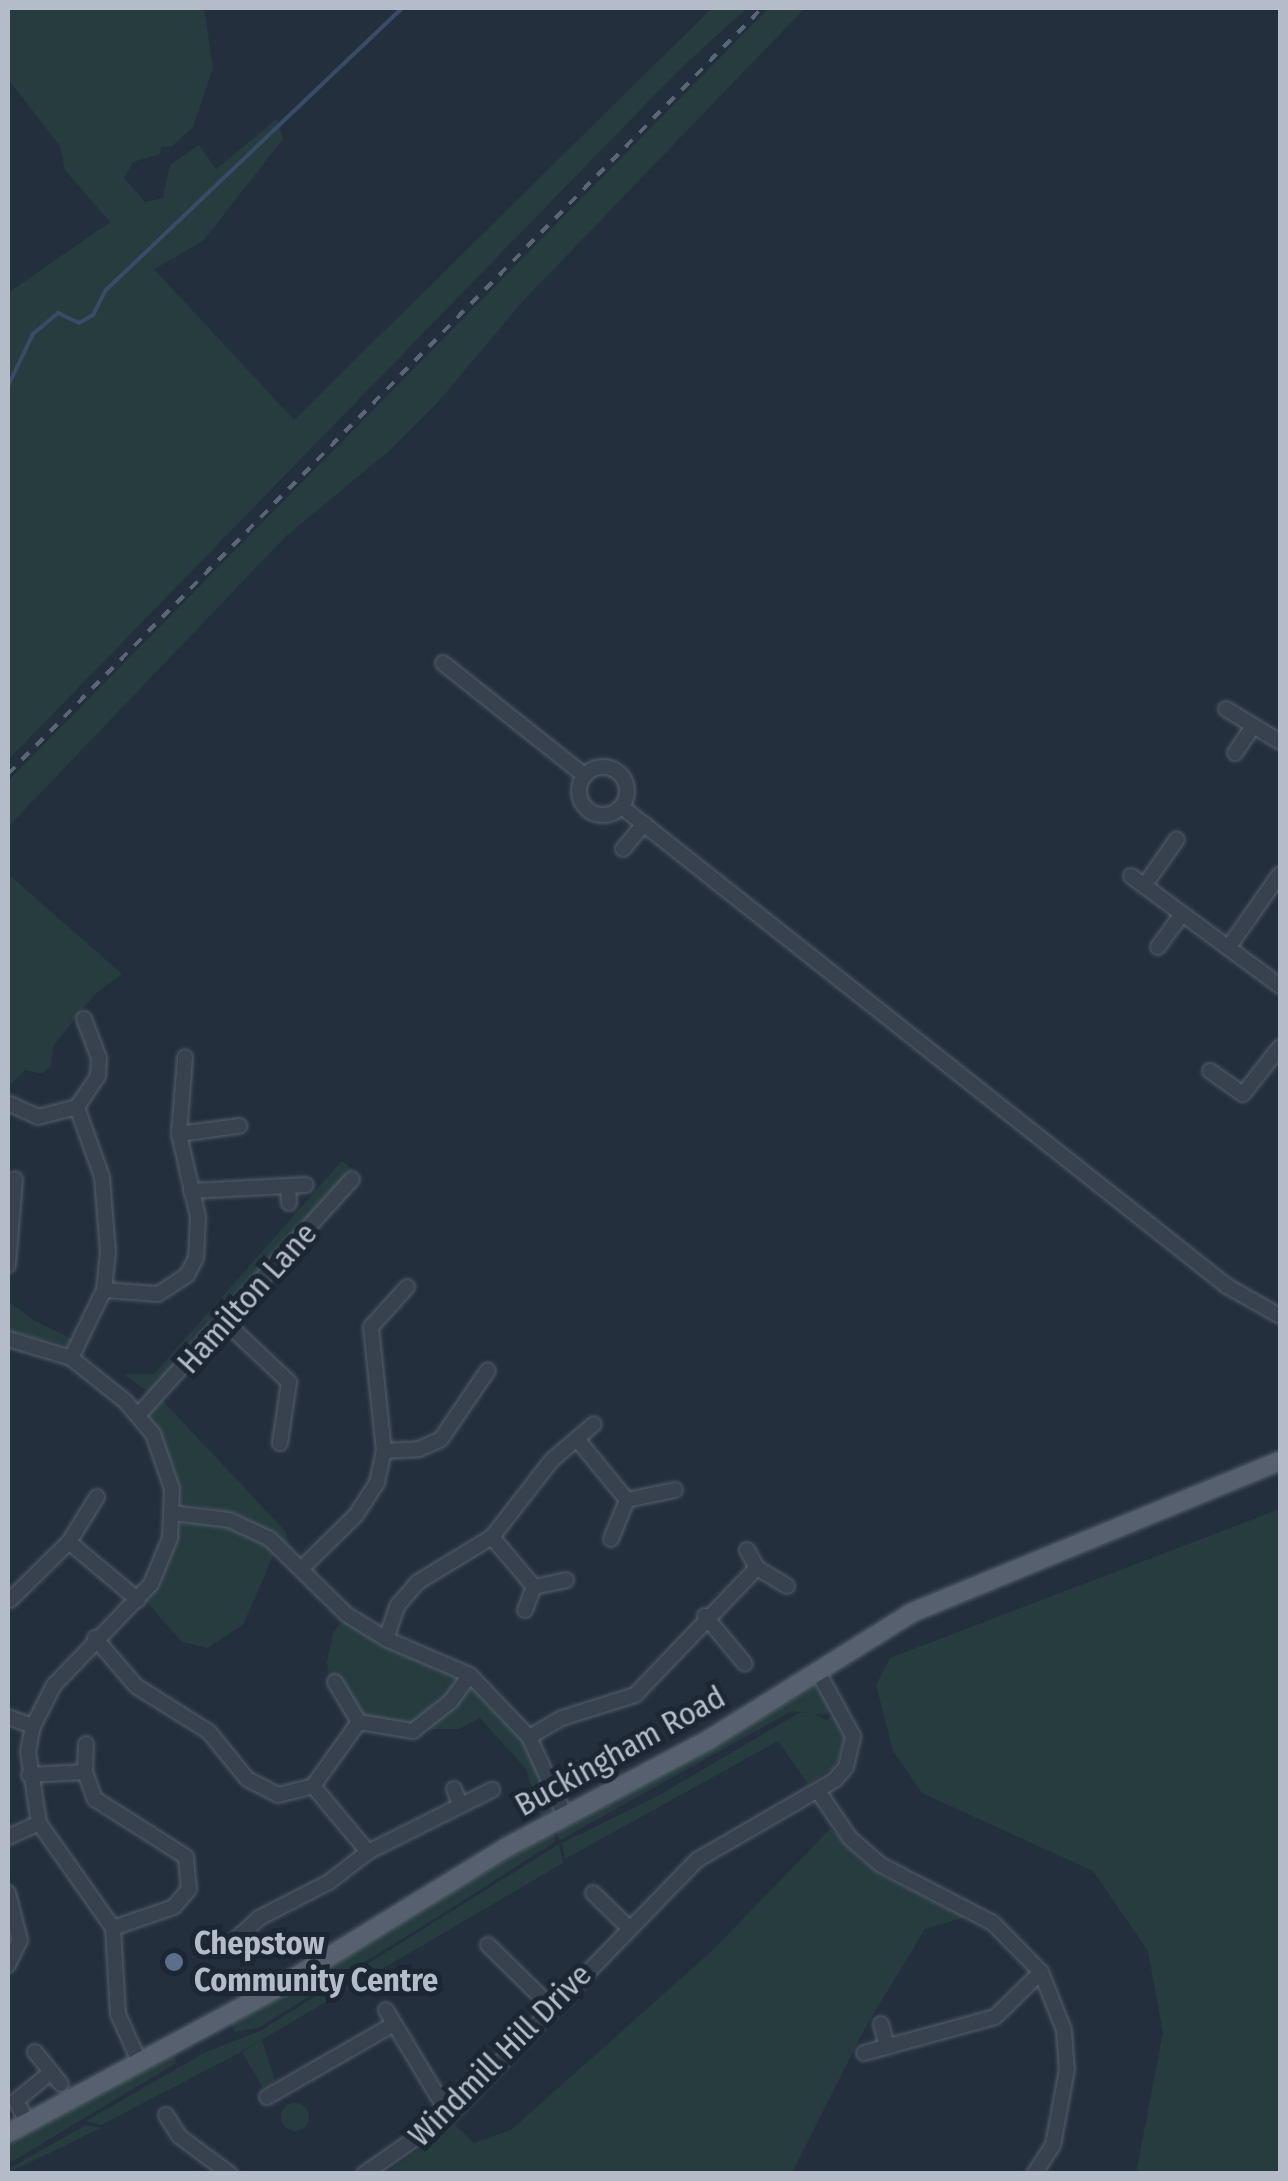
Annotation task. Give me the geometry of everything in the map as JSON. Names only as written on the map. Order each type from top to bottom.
[{"type":"main road","name":"Buckingham Road","points":[[8,2133],[566,1818],[953,1593],[1280,1461]]},
{"type":"street","points":[[443,664],[584,775]]},
{"type":"street","points":[[1226,710],[1280,742]]},
{"type":"street","points":[[1235,753],[1253,726]]},
{"type":"street","points":[[599,767],[622,776],[628,791],[622,807],[601,816],[586,810],[578,797],[584,775],[599,767]]},
{"type":"street","points":[[622,807],[1215,1277],[1280,1316]]},
{"type":"street","points":[[623,849],[644,824]]},
{"type":"street","points":[[1144,886],[1177,839]]},
{"type":"street","points":[[1228,948],[1280,874]]},
{"type":"street","points":[[1131,876],[1280,986]]},
{"type":"street","points":[[1158,947],[1181,915]]},
{"type":"street","points":[[13,1112],[38,1117],[77,1107],[106,1057],[84,1019]]},
{"type":"street","points":[[1210,1071],[1242,1094],[1280,1047]]},
{"type":"street","points":[[104,1290],[158,1294],[187,1276],[199,1238],[179,1134],[177,1088],[185,1056]]},
{"type":"street","points":[[71,1358],[104,1290],[107,1210],[77,1107]]},
{"type":"street","points":[[179,1134],[239,1126]]},
{"type":"street","points":[[8,1264],[15,1178]]},
{"type":"street","name":"Hamilton Lane","points":[[139,1414],[352,1179]]},
{"type":"street","points":[[191,1191],[306,1185]]},
{"type":"street","points":[[288,1186],[288,1202]]},
{"type":"street","points":[[302,1568],[356,1515],[377,1484],[384,1451],[371,1327],[407,1286]]},
{"type":"street","points":[[224,1320],[289,1382],[280,1443]]},
{"type":"street","points":[[8,1339],[71,1358],[139,1414],[165,1462],[173,1513],[162,1562],[138,1600],[95,1638],[54,1684],[32,1726],[28,1775],[40,1823],[113,1928],[118,2014],[146,2054]]},
{"type":"street","points":[[384,1451],[442,1439],[488,1370]]},
{"type":"street","points":[[386,1640],[398,1605],[418,1582],[492,1537],[577,1438],[594,1424]]},
{"type":"street","points":[[577,1438],[627,1500]]},
{"type":"street","points":[[627,1500],[675,1490]]},
{"type":"street","points":[[10,1600],[70,1542],[97,1497]]},
{"type":"street","points":[[611,1539],[627,1500]]},
{"type":"street","points":[[173,1513],[250,1528],[302,1568],[346,1614],[386,1640],[470,1675],[529,1737],[566,1818]]},
{"type":"street","points":[[492,1537],[534,1586]]},
{"type":"street","points":[[70,1542],[138,1600]]},
{"type":"street","points":[[747,1550],[757,1568],[787,1586]]},
{"type":"street","points":[[529,1737],[562,1718],[634,1695],[705,1616],[757,1568]]},
{"type":"street","points":[[534,1586],[566,1580]]},
{"type":"street","points":[[526,1610],[534,1586]]},
{"type":"street","points":[[705,1616],[745,1664]]},
{"type":"street","points":[[95,1638],[136,1686],[209,1732],[261,1790],[278,1796],[313,1786],[359,1722]]},
{"type":"street","name":"Windmill Hill Drive","points":[[364,2174],[449,2115],[697,1860],[818,1792],[846,1768],[853,1736],[818,1672]]},
{"type":"street","points":[[335,1682],[359,1722],[413,1731],[451,1701],[470,1675]]},
{"type":"street","points":[[8,1718],[32,1726]]},
{"type":"street","points":[[86,1744],[84,1772],[96,1799],[169,1840],[190,1867],[188,1889],[174,1907],[113,1928]]},
{"type":"street","points":[[28,1775],[84,1772]]},
{"type":"street","points":[[313,1786],[368,1852]]},
{"type":"street","points":[[454,1789],[460,1804]]},
{"type":"street","points":[[228,1947],[246,1939],[368,1852],[492,1790]]},
{"type":"street","points":[[818,1792],[850,1838],[881,1866],[994,1923],[1041,1972],[1064,2030],[1068,2069],[1053,2145],[1034,2174]]},
{"type":"street","points":[[8,1838],[40,1823]]},
{"type":"street","points":[[8,1893],[20,1940],[8,1965]]},
{"type":"street","points":[[593,1893],[628,1927]]},
{"type":"street","points":[[488,1945],[552,2008]]},
{"type":"street","points":[[864,2053],[995,2017],[1041,1972]]},
{"type":"street","points":[[277,2096],[390,2017],[449,2115]]},
{"type":"street","points":[[881,2024],[887,2046]]},
{"type":"street","points":[[28,2121],[12,2100],[56,2078],[35,2052]]},
{"type":"street","points":[[166,2124],[230,2174]]},
{"type":"green space","points":[[8,8],[204,8],[213,68],[193,127],[172,146],[161,147],[160,154],[133,162],[124,178],[145,202],[163,198],[170,165],[199,145],[216,169],[277,119],[283,139],[203,241],[154,269],[294,420],[712,8],[747,8],[680,69],[8,760],[8,293],[110,222],[65,170],[60,146],[8,79]]},
{"type":"green space","points":[[769,8],[805,8],[522,302],[439,401],[389,451],[286,536],[8,827],[8,781]]},
{"type":"green space","points":[[8,874],[122,974],[94,995],[53,1046],[51,1066],[42,1074],[25,1070],[8,1087]]},
{"type":"green space","points":[[342,1161],[353,1170],[151,1394],[124,1374],[154,1374]]},
{"type":"green space","points":[[8,1301],[33,1320],[72,1339],[66,1345],[8,1331]]},
{"type":"green space","points":[[161,1399],[286,1532],[289,1545],[236,1514],[179,1502],[171,1461],[148,1415]]},
{"type":"green space","points":[[1280,1509],[1280,2173],[1136,2173],[1163,2033],[1148,1951],[1093,1871],[922,1793],[893,1751],[876,1685],[890,1658]]},
{"type":"green space","points":[[187,1519],[235,1527],[276,1549],[243,1625],[207,1648],[182,1642],[145,1600],[176,1529]]},
{"type":"green space","points":[[346,1614],[470,1675],[413,1731],[359,1722],[329,1680],[327,1661],[333,1633]]},
{"type":"green space","points":[[470,1684],[526,1742],[554,1806],[542,1819],[526,1769],[480,1718],[459,1729],[426,1729]]},
{"type":"green space","points":[[816,1687],[837,1708],[825,1715],[792,1711],[560,1840],[556,1831]]},
{"type":"green space","points":[[812,1712],[826,1720],[839,1712],[847,1737],[832,1773],[829,1770],[808,1784],[778,1741],[565,1859],[562,1843],[656,1797],[799,1713]]},
{"type":"green space","points":[[830,1829],[879,1875],[965,1917],[925,1929],[865,2028],[792,2173],[387,2173],[454,2124],[474,2143],[511,2130],[713,1950]]},
{"type":"green space","points":[[552,1833],[556,1841],[444,1913],[258,2028],[235,2032],[231,2024],[249,2009]]},
{"type":"green space","points":[[559,1844],[563,1863],[239,2053],[101,2125],[86,2121],[206,2052],[260,2031]]},
{"type":"green space","points":[[262,2040],[275,2081],[263,2088],[242,2052]]},
{"type":"green space","points":[[174,2052],[176,2063],[8,2164],[8,2140]]},
{"type":"green space","points":[[295,2103],[305,2107],[309,2117],[305,2127],[295,2131],[285,2127],[281,2117],[285,2107]]},
{"type":"green space","points":[[86,2125],[101,2128],[8,2173],[8,2169]]},
{"type":"waterway","points":[[8,386],[33,334],[58,313],[79,323],[93,315],[106,290],[402,8]]},
{"type":"railway","points":[[8,774],[762,8]]},
{"type":"place","name":"Chepstow Community Centre","points":[[174,1962]]}]
